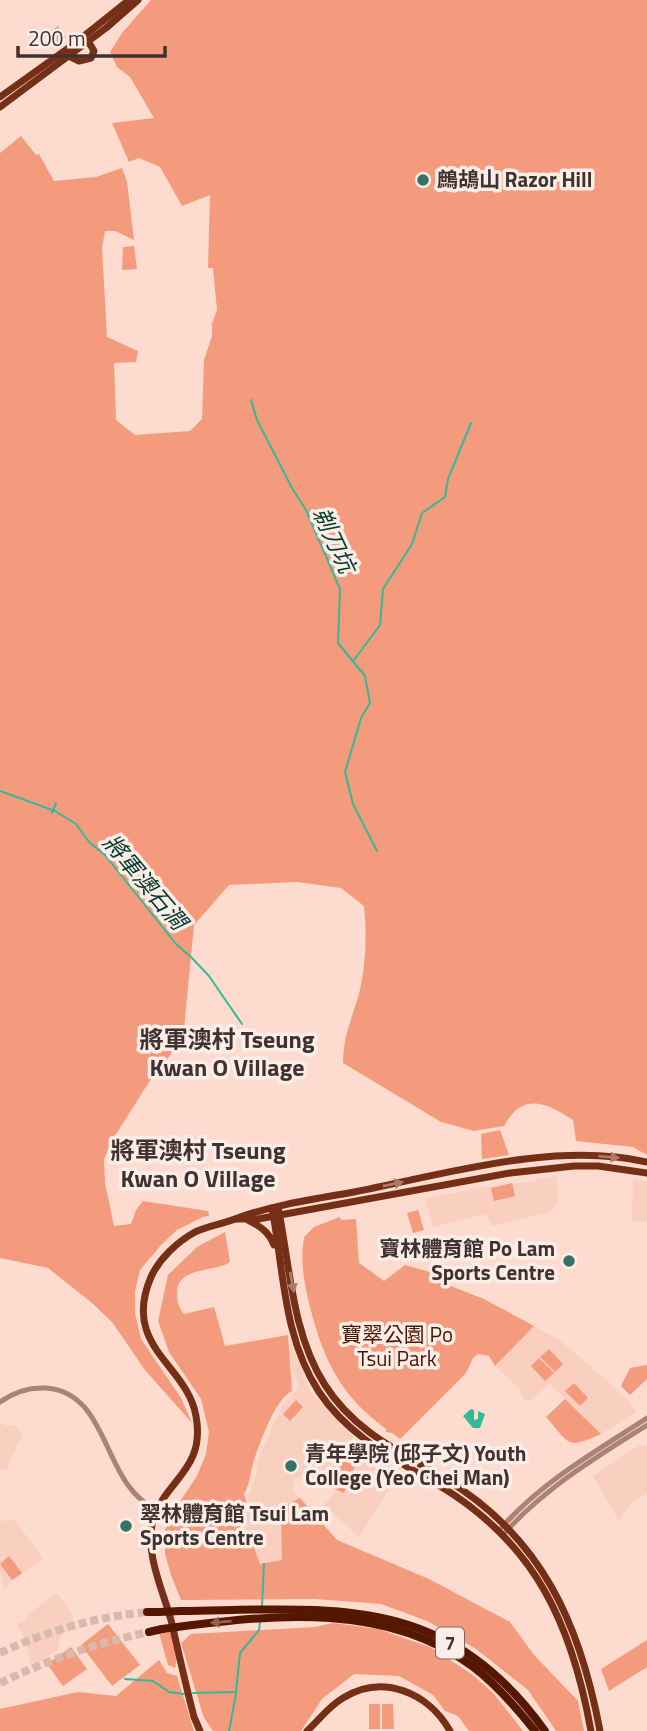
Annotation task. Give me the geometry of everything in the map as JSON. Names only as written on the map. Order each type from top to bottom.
[{"type":"highway","name":"7","points":[[147,1612],[359,1612],[397,1620],[454,1645],[478,1661],[503,1681],[545,1731]]},
{"type":"highway","name":"7","points":[[149,1632],[240,1620],[326,1613],[391,1628],[447,1651],[488,1679],[535,1731]]},
{"type":"main road","points":[[0,97],[74,44],[129,0]]},
{"type":"main road","points":[[0,107],[106,29],[138,0]]},
{"type":"main road","points":[[74,44],[88,41]]},
{"type":"main road","points":[[69,56],[79,61],[91,58],[94,51],[88,41]]},
{"type":"main road","points":[[235,1219],[248,1220],[508,1162],[543,1157],[599,1156],[647,1163]]},
{"type":"main road","points":[[200,1731],[153,1559],[153,1522],[158,1510],[190,1463],[197,1431],[192,1402],[158,1354],[147,1331],[145,1310],[148,1288],[156,1269],[177,1244],[197,1231],[247,1213],[276,1212],[517,1172],[586,1166],[647,1173]]},
{"type":"main road","points":[[276,1212],[278,1256],[289,1317],[298,1349],[311,1379],[332,1410],[360,1437],[476,1511],[500,1534],[533,1573],[559,1618],[578,1667],[591,1731]]},
{"type":"main road","points":[[276,1212],[301,1330],[315,1368],[331,1395],[346,1413],[373,1436],[453,1484],[506,1527],[540,1567],[568,1617],[587,1670],[600,1731]]},
{"type":"main road","points":[[248,1220],[260,1226],[270,1236],[278,1256]]},
{"type":"main road","points":[[307,1731],[332,1705],[354,1692],[374,1687],[394,1688],[426,1701],[450,1731]]},
{"type":"street","points":[[0,1402],[19,1391],[37,1388],[54,1389],[76,1399],[92,1416],[123,1480],[136,1497],[158,1510]]},
{"type":"street","points":[[500,1534],[551,1481],[647,1418]]},
{"type":"street","points":[[506,1527],[560,1482],[647,1425]]},
{"type":"shaded area","points":[[557,1175],[558,1200],[552,1210],[546,1213],[492,1226],[485,1214],[433,1227],[425,1199]]},
{"type":"shaded area","points":[[633,1179],[647,1181],[647,1221],[632,1221]]},
{"type":"shaded area","points":[[534,1326],[561,1341],[628,1400],[636,1412],[601,1434],[549,1383],[532,1400],[525,1400],[518,1388],[495,1366]]},
{"type":"shaded area","points":[[291,1343],[311,1393],[353,1437],[344,1451],[338,1449],[328,1472],[323,1471],[315,1490],[315,1483],[309,1477],[301,1476],[295,1480],[293,1490],[300,1498],[288,1504],[281,1521],[282,1560],[260,1565],[248,1532],[240,1529],[248,1507],[247,1500],[256,1475],[257,1463],[273,1424],[283,1405],[299,1388],[289,1354]]},
{"type":"shaded area","points":[[471,1409],[474,1410],[474,1420],[478,1419],[478,1411],[485,1414],[480,1428],[473,1428],[463,1416]]},
{"type":"shaded area","points":[[0,1423],[7,1426],[16,1425],[22,1434],[7,1470],[0,1468]]},
{"type":"shaded area","points":[[354,1438],[399,1473],[359,1537],[324,1505],[336,1491],[345,1493],[360,1458],[347,1452]]},
{"type":"shaded area","points":[[639,1445],[647,1447],[647,1494],[630,1503],[619,1521],[593,1476]]},
{"type":"shaded area","points":[[12,1520],[43,1558],[4,1588],[0,1571],[0,1521]]},
{"type":"shaded area","points":[[57,1593],[73,1615],[71,1628],[61,1635],[58,1650],[31,1667],[27,1645],[17,1623],[26,1621],[27,1615]]},
{"type":"green space","points":[[151,0],[647,0],[647,1155],[633,1147],[576,1141],[573,1120],[544,1105],[527,1104],[511,1115],[504,1126],[474,1131],[441,1122],[343,1063],[346,1036],[363,972],[366,939],[364,906],[341,888],[297,882],[229,885],[194,925],[183,1039],[149,1082],[113,1139],[104,1159],[105,1183],[114,1226],[131,1224],[143,1201],[208,1211],[209,1216],[177,1230],[162,1244],[140,1270],[135,1291],[135,1313],[141,1339],[181,1398],[192,1423],[145,1370],[112,1322],[92,1303],[48,1268],[0,1258],[0,153],[21,136],[36,155],[39,154],[54,181],[96,177],[122,168],[127,182],[134,240],[115,231],[105,231],[102,247],[107,337],[138,351],[136,362],[114,363],[116,420],[135,435],[190,431],[202,419],[204,360],[217,310],[213,268],[208,268],[210,195],[182,206],[160,167],[139,158],[129,162],[112,123],[154,118],[130,77],[117,67],[110,52],[122,33]]},
{"type":"green space","points":[[58,26],[66,37],[56,45],[47,34]]},
{"type":"green space","points":[[134,246],[137,269],[122,270],[123,247]]},
{"type":"green space","points":[[500,1130],[509,1155],[482,1159],[481,1134]]},
{"type":"green space","points":[[512,1183],[515,1196],[494,1201],[491,1188]]},
{"type":"green space","points":[[418,1210],[424,1230],[413,1233],[407,1213]]},
{"type":"green space","name":"寶翠公園 Po Tsui Park","points":[[340,1217],[341,1220],[356,1219],[359,1263],[384,1281],[405,1265],[444,1276],[443,1283],[484,1299],[534,1326],[495,1366],[489,1356],[478,1354],[473,1358],[466,1373],[400,1439],[386,1432],[345,1390],[321,1344],[310,1307],[303,1272],[304,1237],[314,1227]]},
{"type":"green space","points":[[225,1232],[230,1262],[189,1274],[178,1285],[177,1297],[184,1314],[214,1307],[225,1346],[288,1335],[292,1391],[280,1402],[270,1420],[244,1494],[248,1507],[240,1528],[248,1532],[260,1564],[282,1560],[281,1521],[288,1504],[300,1498],[337,1540],[429,1579],[510,1622],[534,1655],[578,1701],[584,1731],[556,1731],[528,1690],[476,1649],[427,1621],[381,1604],[315,1599],[181,1600],[165,1554],[165,1530],[197,1476],[206,1454],[209,1432],[201,1399],[169,1352],[158,1321],[168,1275],[197,1247]]},
{"type":"green space","points":[[549,1349],[563,1364],[555,1372],[540,1357]]},
{"type":"green space","points":[[539,1358],[554,1373],[545,1381],[531,1366]]},
{"type":"green space","points":[[647,1365],[647,1379],[630,1395],[621,1386],[630,1368]]},
{"type":"green space","points":[[574,1383],[588,1398],[580,1406],[565,1391]]},
{"type":"green space","points":[[565,1399],[601,1434],[581,1442],[569,1442],[546,1417]]},
{"type":"green space","points":[[296,1400],[303,1407],[290,1421],[283,1414]]},
{"type":"green space","points":[[339,1452],[358,1459],[344,1493],[325,1485]]},
{"type":"green space","points":[[9,1556],[22,1573],[12,1580],[0,1564]]},
{"type":"green space","points":[[333,1623],[378,1629],[430,1647],[473,1675],[494,1694],[523,1731],[469,1731],[458,1716],[445,1711],[433,1695],[399,1676],[354,1674],[322,1699],[301,1731],[213,1731],[204,1718],[181,1643],[191,1634],[315,1627]]},
{"type":"green space","points":[[108,1624],[140,1665],[112,1686],[81,1645]]},
{"type":"green space","points":[[172,1632],[177,1658],[175,1668],[168,1665],[159,1633]]},
{"type":"green space","points":[[647,1640],[647,1667],[609,1691],[601,1669]]},
{"type":"green space","points":[[71,1647],[87,1669],[63,1686],[47,1664]]},
{"type":"green space","points":[[159,1660],[167,1673],[177,1676],[194,1731],[0,1731],[0,1709],[78,1692],[116,1696]]},
{"type":"green space","points":[[369,1704],[380,1704],[380,1729],[369,1729]]},
{"type":"green space","points":[[382,1704],[393,1704],[394,1729],[382,1729]]},
{"type":"waterway","name":"剃刀坑","points":[[251,400],[257,420],[306,510],[340,589],[338,643],[365,676],[370,703],[361,718],[345,772],[353,804],[377,851]]},
{"type":"waterway","points":[[354,660],[380,625],[383,589],[412,544],[422,513],[445,497],[448,479],[471,423]]},
{"type":"waterway","name":"將軍澳石澗","points":[[0,791],[55,811],[76,824],[89,842],[105,855],[176,944],[209,976],[242,1024]]},
{"type":"waterway","name":"將軍澳石澗","points":[[52,813],[56,803]]},
{"type":"waterway","points":[[262,1606],[264,1564]]},
{"type":"waterway","points":[[193,1693],[236,1692],[240,1653],[259,1630],[260,1622]]},
{"type":"waterway","points":[[125,1679],[153,1681],[169,1692],[184,1694]]},
{"type":"waterway","points":[[229,1731],[236,1694]]},
{"type":"tunnel","points":[[0,1653],[72,1626],[147,1612]]},
{"type":"tunnel","points":[[0,1683],[73,1653],[149,1632]]},
{"type":"place","name":"鷓鴣山 Razor Hill","points":[[423,180]]},
{"type":"place","name":"寶林體育館 Po Lam Sports Centre","points":[[569,1261]]},
{"type":"place","name":"青年學院 (邱子文) Youth College (Yeo Chei Man)","points":[[291,1466]]},
{"type":"place","name":"翠林體育館 Tsui Lam Sports Centre","points":[[126,1526]]},
{"type":"district","name":"將軍澳村 Tseung Kwan O Village","points":[[227,1054]]},
{"type":"district","name":"將軍澳村 Tseung Kwan O Village","points":[[198,1165]]}]
